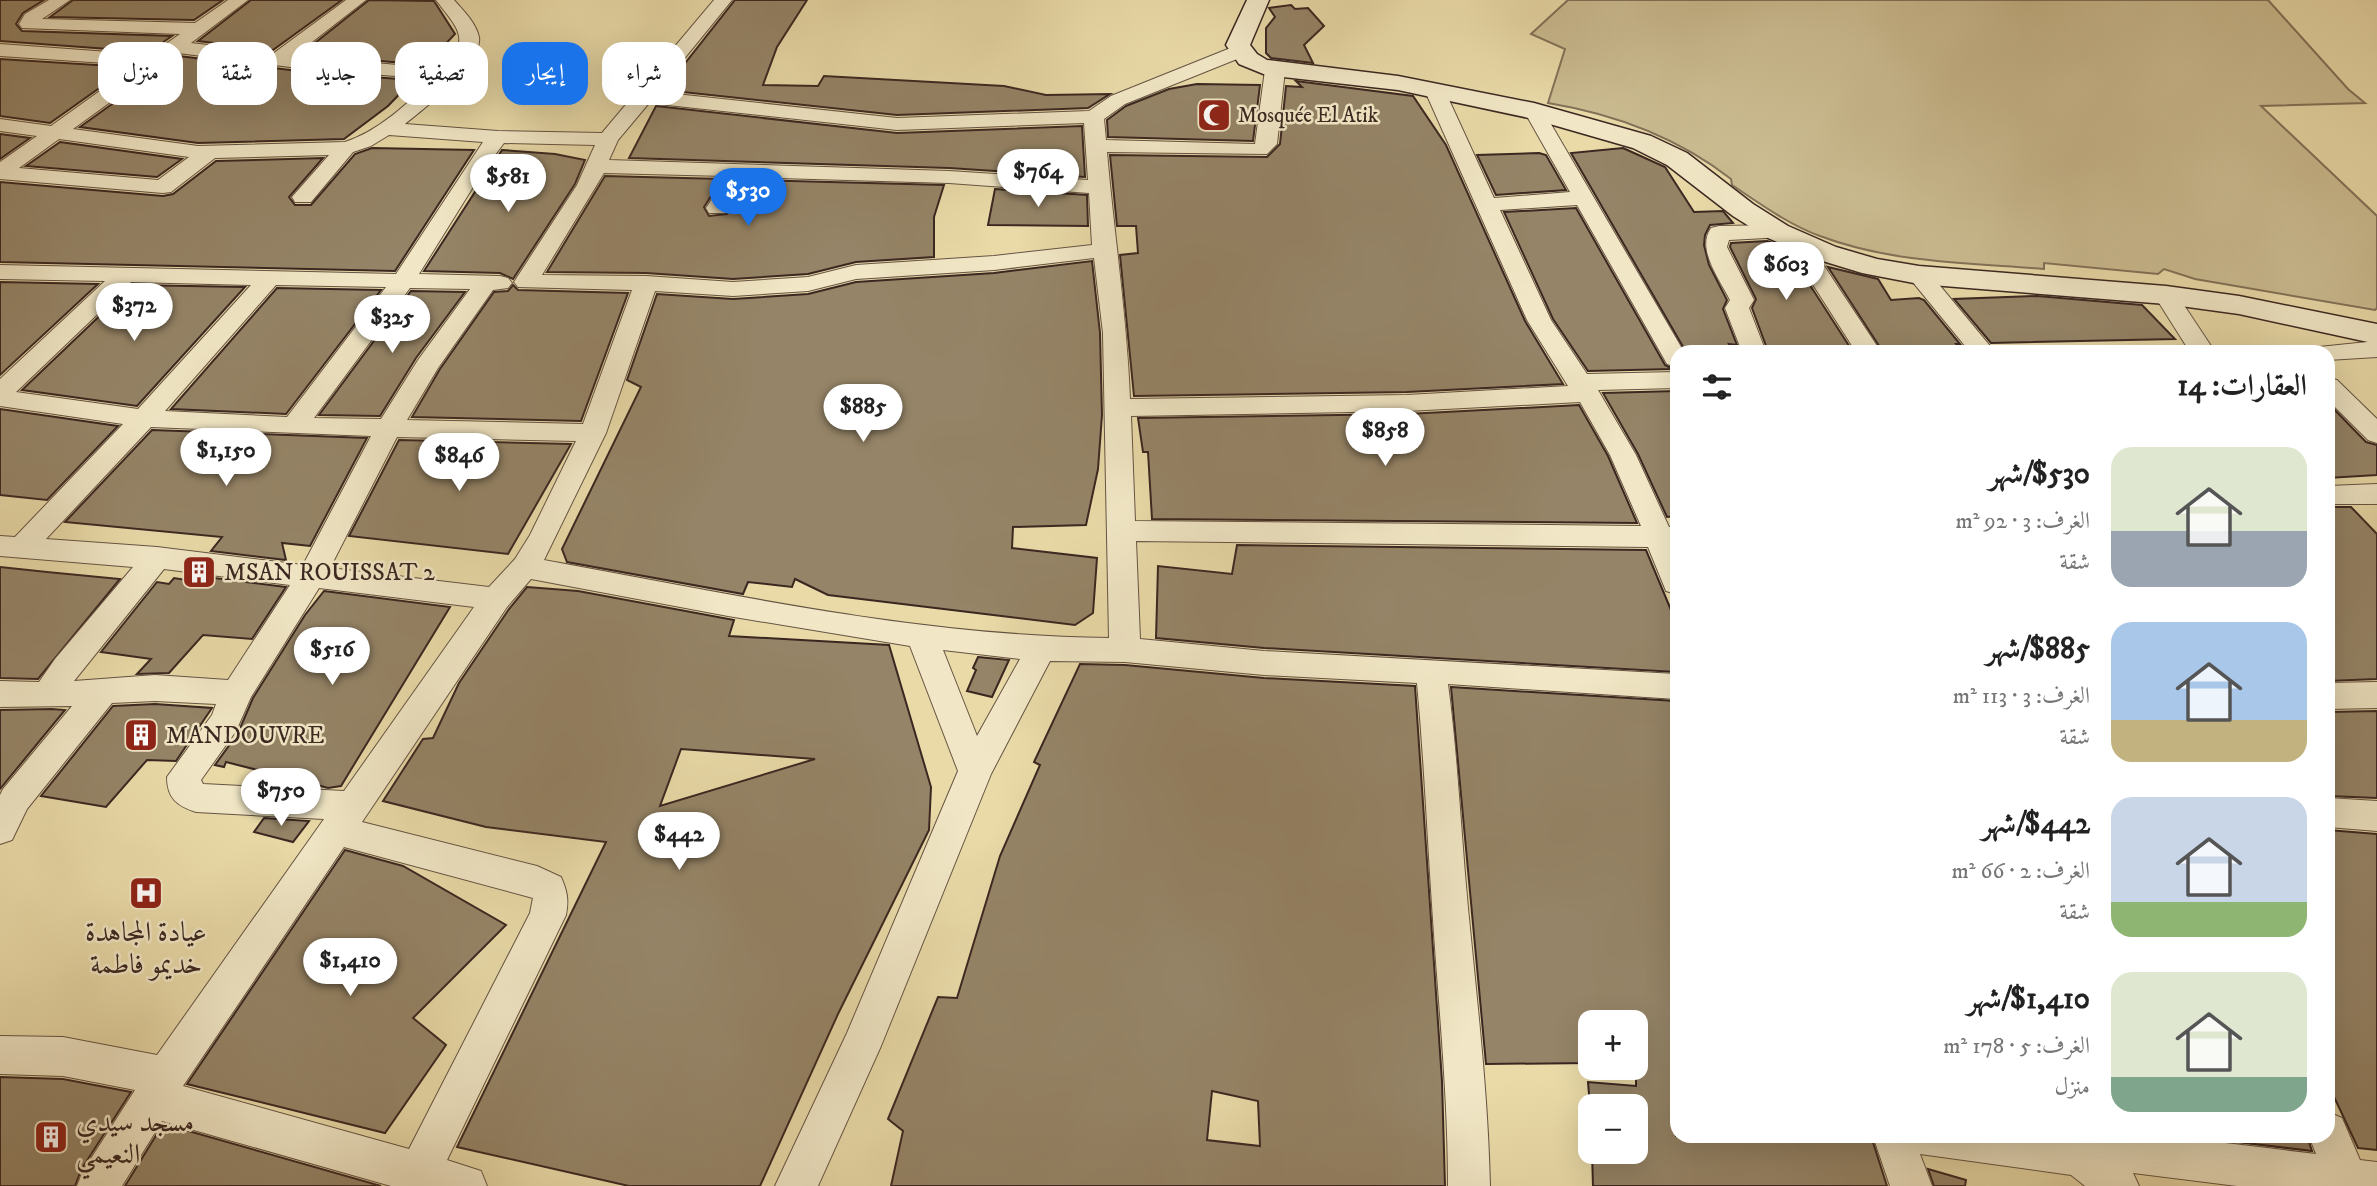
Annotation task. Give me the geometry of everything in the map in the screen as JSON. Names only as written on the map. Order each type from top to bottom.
[{"type":"street","points":[[61,0],[31,18],[28,24],[200,29]]},
{"type":"street","points":[[182,42],[239,0]]},
{"type":"street","points":[[278,59],[357,0]]},
{"type":"street","points":[[686,44],[723,0]]},
{"type":"street","points":[[1258,0],[1238,45],[1250,61],[1275,70],[1398,83],[1534,111],[1613,132],[1661,150],[1684,164],[1743,210],[1786,235],[1852,261],[1919,275],[2166,295],[2239,305],[2377,334]]},
{"type":"street","points":[[454,4],[470,42]]},
{"type":"street","points":[[183,48],[395,70]]},
{"type":"street","points":[[0,50],[98,57]]},
{"type":"street","points":[[686,101],[897,124],[1094,117],[1118,100],[1240,51]]},
{"type":"street","points":[[1098,146],[1260,150],[1267,144],[1275,70]]},
{"type":"street","points":[[1435,91],[1539,320],[1581,388],[1602,416],[1668,537]]},
{"type":"street","points":[[0,172],[98,103]]},
{"type":"street","points":[[303,197],[346,148],[386,129],[415,105]]},
{"type":"street","points":[[526,282],[588,185],[608,139],[635,105]]},
{"type":"street","points":[[1534,111],[1670,349]]},
{"type":"street","points":[[1094,117],[1104,250],[1115,333],[1125,650]]},
{"type":"street","points":[[0,125],[209,152],[346,148]]},
{"type":"street","points":[[386,129],[498,137],[608,139]]},
{"type":"street","points":[[294,426],[402,282],[437,231],[477,160],[498,137]]},
{"type":"street","points":[[0,172],[163,187],[209,152]]},
{"type":"street","points":[[595,166],[949,177],[1100,187]]},
{"type":"street","points":[[717,208],[742,170]]},
{"type":"street","points":[[1486,205],[1582,198]]},
{"type":"street","points":[[1751,345],[1737,308],[1742,300],[1716,247],[1716,238],[1719,233],[1786,235]]},
{"type":"street","points":[[1786,235],[1864,345]]},
{"type":"street","points":[[0,272],[402,282],[646,283],[745,288],[808,284],[856,272],[994,263],[1104,250]]},
{"type":"street","points":[[0,396],[126,274]]},
{"type":"street","points":[[1919,275],[1977,345]]},
{"type":"street","points":[[10,547],[144,418],[270,278]]},
{"type":"street","points":[[415,1179],[548,915],[551,898],[548,888],[345,818],[196,799],[184,789],[184,777],[228,717],[237,693],[312,575],[388,429],[427,366],[486,283]]},
{"type":"street","points":[[98,1186],[159,1088],[496,599],[525,567],[543,537],[593,433],[646,283]]},
{"type":"street","points":[[2166,295],[2198,345]]},
{"type":"street","points":[[2335,352],[2377,349]]},
{"type":"street","points":[[1116,408],[1419,403],[1670,381]]},
{"type":"street","points":[[2335,393],[2377,434]]},
{"type":"street","points":[[0,396],[144,418],[294,426],[593,433]]},
{"type":"street","points":[[2335,496],[2371,501]]},
{"type":"street","points":[[1120,531],[1422,532],[1668,537]]},
{"type":"street","points":[[10,547],[158,558],[496,599]]},
{"type":"street","points":[[48,695],[66,668],[158,558]]},
{"type":"street","points":[[525,567],[729,606],[922,636],[1041,649],[1125,650],[1264,663],[1670,686]]},
{"type":"street","points":[[922,636],[975,771]]},
{"type":"street","points":[[796,1186],[862,1046],[975,771],[1041,649]]},
{"type":"street","points":[[1431,671],[1443,777],[1450,904],[1468,1111],[1469,1186]]},
{"type":"street","points":[[0,694],[48,695],[155,688],[237,693]]},
{"type":"street","points":[[0,829],[15,799],[103,692]]},
{"type":"street","points":[[2335,696],[2377,695]]},
{"type":"street","points":[[2335,813],[2377,816]]},
{"type":"street","points":[[0,1055],[23,1053],[84,1059],[415,1179],[466,1186]]},
{"type":"street","points":[[2335,1142],[2362,1181]]},
{"type":"street","points":[[1896,1143],[1911,1186]]},
{"type":"street","points":[[1982,1143],[2080,1155],[2362,1181]]},
{"type":"shaded area","points":[[1568,0],[2268,0],[2348,89],[2365,103],[2261,106],[2377,216],[2377,308],[2375,310],[2195,279],[2164,269],[2158,274],[2044,263],[2044,269],[1931,260],[1874,252],[1820,236],[1774,213],[1732,185],[1731,179],[1710,164],[1667,139],[1621,121],[1548,103],[1565,49],[1531,34]]},
{"type":"building","points":[[0,0],[44,0],[23,13],[16,24],[22,31],[172,36],[163,42],[98,42],[98,48],[0,41]]},
{"type":"building","points":[[73,0],[223,0],[194,20],[50,17]]},
{"type":"building","points":[[251,0],[342,0],[277,47],[277,42],[198,41]]},
{"type":"building","points":[[369,0],[434,1],[455,34],[448,42],[395,42],[395,62],[381,61],[381,42],[316,42]]},
{"type":"building","points":[[735,0],[807,0],[777,47],[763,85],[818,86],[824,76],[1004,86],[1046,95],[1110,94],[1088,108],[897,115],[686,92],[686,62]]},
{"type":"building","points":[[1291,5],[1295,9],[1308,8],[1324,26],[1304,45],[1313,63],[1271,58],[1266,53],[1266,28],[1275,17],[1269,8]]},
{"type":"building","points":[[183,57],[197,58],[197,105],[277,105],[277,68],[291,70],[291,105],[381,105],[381,78],[395,79],[395,99],[344,139],[198,143],[80,127],[111,105],[183,105]]},
{"type":"building","points":[[0,59],[98,65],[98,89],[50,123],[0,116]]},
{"type":"building","points":[[1296,81],[1413,96],[1446,145],[1525,321],[1563,384],[1407,392],[1134,396],[1120,255],[1138,253],[1136,226],[1117,226],[1110,155],[1267,157],[1280,144],[1286,86],[1302,87]]},
{"type":"building","name":"Mosquée El Atik","points":[[1197,84],[1260,85],[1253,141],[1108,137],[1107,120],[1126,106],[1169,89]]},
{"type":"building","points":[[656,106],[897,133],[1082,126],[1085,177],[949,168],[629,158]]},
{"type":"building","points":[[0,134],[30,138],[0,159]]},
{"type":"building","points":[[60,142],[182,159],[157,177],[26,166]]},
{"type":"building","points":[[372,148],[474,150],[395,271],[0,262],[0,182],[163,196],[173,194],[216,161],[323,158],[289,197],[295,205],[311,205],[355,154]]},
{"type":"building","points":[[1623,148],[1665,167],[1694,212],[1723,211],[1733,223],[1710,225],[1704,245],[1709,265],[1727,300],[1723,309],[1737,345],[1682,345],[1571,153]]},
{"type":"building","points":[[502,150],[555,154],[585,160],[575,184],[513,279],[500,273],[424,271]]},
{"type":"building","points":[[1477,155],[1546,155],[1566,190],[1496,195]]},
{"type":"building","points":[[605,176],[722,179],[704,207],[709,216],[727,214],[749,180],[944,185],[934,217],[934,257],[856,262],[808,274],[733,279],[646,273],[547,272]]},
{"type":"building","points":[[995,189],[1087,195],[1088,226],[988,225]]},
{"type":"building","points":[[1576,208],[1665,365],[1670,369],[1588,371],[1553,319],[1504,212]]},
{"type":"building","points":[[1767,241],[1776,244],[1789,264],[1797,265],[1848,345],[1766,345],[1752,308],[1756,299],[1730,247],[1731,243]]},
{"type":"building","points":[[1092,261],[1100,333],[1102,415],[1098,469],[1086,525],[1013,527],[1012,548],[1097,558],[1093,613],[1075,625],[828,595],[795,579],[792,587],[748,582],[743,594],[567,562],[562,549],[641,387],[627,380],[657,294],[733,299],[808,294],[856,282],[994,273]]},
{"type":"building","points":[[1828,267],[1878,279],[1891,300],[1924,300],[1960,344],[1878,345]]},
{"type":"building","points":[[0,282],[98,284],[0,375]]},
{"type":"building","points":[[132,285],[245,287],[137,406],[22,390]]},
{"type":"building","points":[[513,285],[518,290],[628,293],[581,421],[412,417],[440,369],[494,292],[508,291]]},
{"type":"building","points":[[277,288],[381,290],[286,414],[171,409]]},
{"type":"building","points":[[411,291],[465,292],[416,358],[380,416],[319,415]]},
{"type":"building","points":[[2037,296],[2142,305],[2175,339],[1991,343],[1954,299]]},
{"type":"building","points":[[1670,391],[1670,517],[1667,517],[1638,454],[1603,393]]},
{"type":"building","points":[[1579,405],[1608,456],[1637,523],[1152,519],[1148,452],[1143,452],[1138,418],[1407,414]]},
{"type":"building","points":[[0,409],[118,426],[47,500],[0,495]]},
{"type":"building","points":[[2335,410],[2366,442],[2377,445],[2377,475],[2335,478]]},
{"type":"building","points":[[152,430],[367,438],[310,546],[282,543],[286,560],[211,551],[222,537],[65,522]]},
{"type":"building","points":[[399,440],[571,444],[508,554],[349,536]]},
{"type":"building","points":[[2335,507],[2351,507],[2377,534],[2377,679],[2335,681]]},
{"type":"building","points":[[1237,545],[1646,550],[1670,608],[1670,672],[1264,648],[1156,638],[1158,566],[1232,574]]},
{"type":"building","points":[[0,567],[120,579],[38,679],[0,678]]},
{"type":"building","points":[[190,575],[286,587],[252,639],[203,635],[169,673],[137,674],[151,659],[101,652],[157,582],[169,584],[174,578],[186,580]]},
{"type":"building","points":[[527,587],[578,591],[734,620],[729,636],[889,645],[931,787],[929,830],[838,1014],[760,1186],[629,1186],[457,1147],[606,842],[486,827],[383,801],[423,739],[433,738],[459,683]],"holes":[[[681,749],[815,759],[660,806]]]},
{"type":"building","points":[[324,591],[450,607],[341,786],[328,788],[226,762],[224,767],[215,765],[238,733],[253,698],[305,615]]},
{"type":"building","points":[[978,657],[1009,660],[992,697],[967,691]]},
{"type":"building","points":[[1080,664],[1415,686],[1442,1081],[1445,1186],[891,1186],[903,1131],[888,1119],[938,997],[957,998],[1000,856],[1040,765],[1034,762]],"holes":[[[1212,1091],[1258,1101],[1260,1146],[1207,1140]]]},
{"type":"building","points":[[1451,687],[1670,701],[1670,1143],[1873,1143],[1887,1186],[1593,1186],[1592,1164],[1648,1164],[1648,1094],[1589,1094],[1588,1082],[1636,1086],[1636,1080],[1648,1080],[1648,1010],[1578,1010],[1578,1063],[1486,1064]]},
{"type":"building","name":"MANDOUVRE","points":[[155,704],[212,708],[176,761],[147,760],[106,807],[41,796],[113,706]]},
{"type":"building","points":[[0,710],[65,710],[0,789]]},
{"type":"building","points":[[2377,711],[2377,798],[2335,796],[2335,712]]},
{"type":"building","points":[[264,818],[309,821],[293,842],[254,832]]},
{"type":"building","points":[[2335,831],[2377,834],[2377,1150],[2358,1148],[2335,1099]]},
{"type":"building","points":[[345,850],[403,866],[506,925],[413,1018],[446,1045],[385,1133],[187,1084]]},
{"type":"building","name":"مسجد سيدي النعيمي","points":[[0,1077],[63,1079],[131,1092],[81,1170],[75,1186],[0,1186]]},
{"type":"building","points":[[164,1124],[381,1186],[125,1186]]},
{"type":"building","points":[[2245,1143],[2309,1143],[2312,1151]]},
{"type":"building","points":[[1928,1169],[1966,1180],[1965,1186],[1934,1186]]},
{"type":"place","name":"Mosquée El Atik","points":[[1214,115]]},
{"type":"place","name":"MSAN ROUISSAT 2","points":[[199,572]]},
{"type":"place","name":"MANDOUVRE","points":[[141,735]]},
{"type":"place","name":"عيادة المجاهدة خديمو فاطمة","points":[[146,893]]},
{"type":"place","name":"مسجد سيدي النعيمي","points":[[51,1137]]}]
